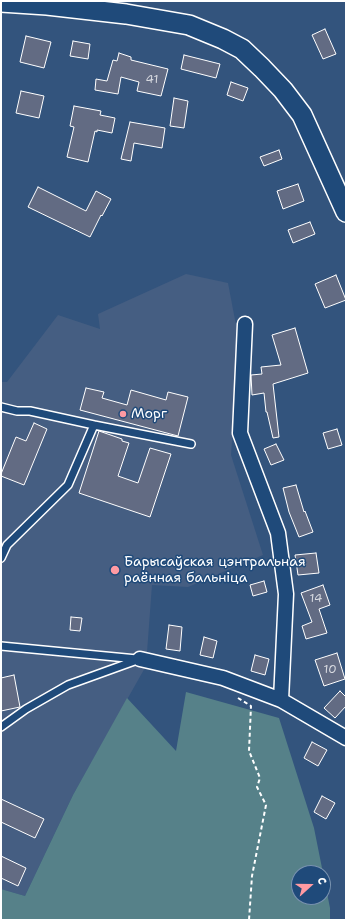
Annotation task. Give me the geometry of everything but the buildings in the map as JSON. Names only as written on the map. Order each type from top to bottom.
[{"type":"street","points":[[1,2],[127,8],[189,25],[223,38],[242,49],[283,90],[302,116],[346,212]]},
{"type":"street","points":[[245,324],[240,433],[278,533],[286,594],[281,700]]},
{"type":"street","points":[[140,659],[223,678],[281,700],[346,738]]},
{"type":"lane","points":[[1,408],[17,412],[30,411],[191,444]]},
{"type":"lane","points":[[1,558],[7,545],[68,485],[94,425]]},
{"type":"lane","points":[[1,646],[140,659]]},
{"type":"lane","points":[[1,727],[26,709],[68,685],[140,659]]},
{"type":"path","points":[[223,678],[227,692],[251,706],[249,751],[260,778],[257,787],[266,805],[252,876],[250,920]]},
{"type":"shaded area","name":"Барысаўская цэнтральная раённая бальніца","points":[[186,274],[228,283],[239,341],[231,455],[263,555],[188,587],[152,585],[146,666],[73,795],[25,896],[1,889],[1,382],[7,382],[58,315],[100,329],[98,314]]},
{"type":"green space","points":[[186,692],[279,718],[314,828],[321,865],[291,865],[291,905],[329,905],[330,920],[1,920],[1,889],[25,896],[73,795],[127,698],[176,751]]},
{"type":"place","name":"Морг","points":[[123,414]]},
{"type":"place","name":"Барысаўская цэнтральная раённая бальніца","points":[[115,570]]}]
